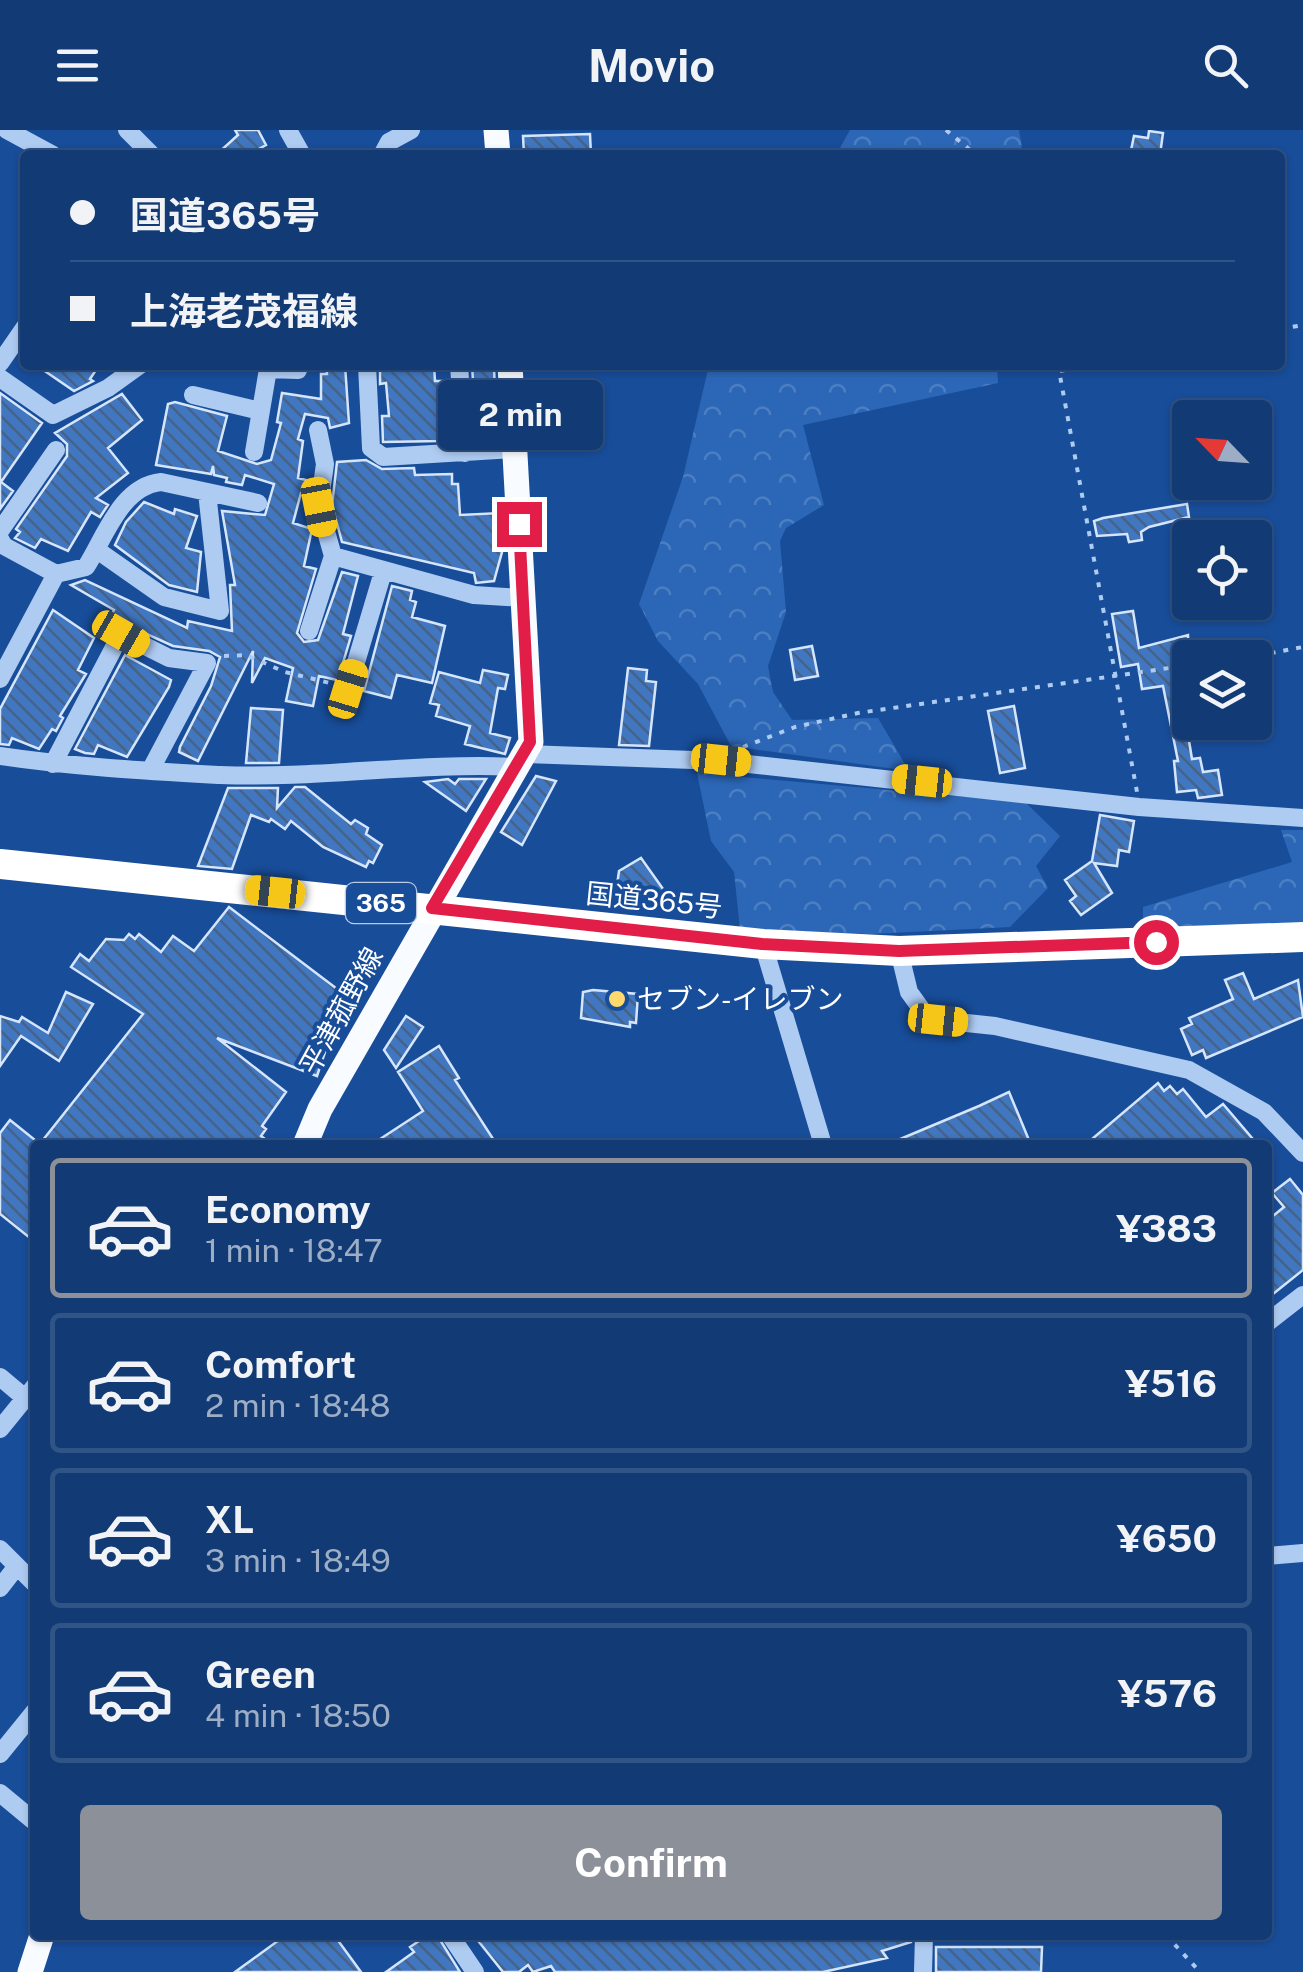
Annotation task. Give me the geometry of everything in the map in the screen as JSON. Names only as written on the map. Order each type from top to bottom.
[{"type":"highway","name":"国道365号","points":[[0,864],[762,944],[899,951],[1303,937]]},
{"type":"main road","points":[[510,370],[530,742],[522,760]]},
{"type":"main road","name":"平津菰野線","points":[[307,1140],[320,1109],[432,908],[522,760]]},
{"type":"main road","points":[[30,1972],[40,1940]]},
{"type":"street","points":[[7,130],[44,150]]},
{"type":"street","points":[[127,130],[147,150]]},
{"type":"street","points":[[386,142],[410,130]]},
{"type":"street","points":[[0,363],[20,334]]},
{"type":"street","points":[[0,378],[53,415],[108,388],[133,370]]},
{"type":"street","points":[[254,452],[268,370]]},
{"type":"street","points":[[368,370],[371,448],[383,458],[515,449]]},
{"type":"street","points":[[459,370],[465,453]]},
{"type":"street","points":[[193,396],[260,410]]},
{"type":"street","points":[[309,631],[333,556],[319,507],[325,464],[318,430]]},
{"type":"street","points":[[0,531],[56,450]]},
{"type":"street","points":[[0,540],[4,546],[56,574],[86,567],[125,501],[146,483],[258,503]]},
{"type":"street","points":[[97,550],[164,597],[220,611],[207,492]]},
{"type":"street","points":[[333,556],[474,594],[524,598]]},
{"type":"street","points":[[348,689],[383,572]]},
{"type":"street","points":[[0,679],[56,574]]},
{"type":"street","points":[[53,764],[121,634],[169,658],[207,663],[151,769]]},
{"type":"street","points":[[0,756],[53,764],[220,775],[522,760],[721,760],[1139,807],[1303,818]]},
{"type":"street","points":[[762,944],[821,1140]]},
{"type":"street","points":[[899,951],[909,992],[922,1010],[938,1020],[995,1026],[1188,1070],[1264,1112],[1303,1152]]},
{"type":"street","points":[[1272,1319],[1303,1295]]},
{"type":"street","points":[[0,1377],[30,1392],[0,1429]]},
{"type":"street","points":[[0,1549],[30,1579]]},
{"type":"street","points":[[1272,1556],[1303,1553]]},
{"type":"street","points":[[0,1588],[17,1566]]},
{"type":"street","points":[[0,1754],[30,1717]]},
{"type":"street","points":[[0,1793],[30,1818]]},
{"type":"street","points":[[453,1940],[475,1972]]},
{"type":"street","points":[[923,1972],[924,1940]]},
{"type":"path","points":[[946,130],[970,150]]},
{"type":"path","points":[[1059,370],[1139,807]]},
{"type":"path","points":[[1272,653],[1303,647]]},
{"type":"path","points":[[207,663],[218,656],[246,654],[285,672],[348,689]]},
{"type":"path","points":[[721,760],[765,736],[858,713],[1172,668]]},
{"type":"path","points":[[1171,1940],[1200,1972]]},
{"type":"green space","points":[[850,130],[1019,130],[1022,147],[1019,150],[839,150]]},
{"type":"green space","points":[[708,370],[997,370],[998,383],[803,425],[824,505],[786,528],[780,541],[786,612],[768,666],[773,692],[792,720],[878,718],[909,771],[731,746],[698,684],[658,641],[639,604],[683,477]]},
{"type":"green space","points":[[697,773],[1025,802],[1060,836],[1036,866],[1048,888],[1010,927],[871,934],[740,929],[734,872],[711,841]]},
{"type":"green space","points":[[1281,830],[1303,830],[1303,922],[1143,929],[1143,907],[1292,862]]},
{"type":"building","points":[[235,130],[258,130],[266,145],[257,150],[222,150],[238,135]]},
{"type":"building","points":[[1149,131],[1163,133],[1161,150],[1131,150],[1134,136],[1148,138]]},
{"type":"building","points":[[590,134],[591,150],[524,150],[523,136]]},
{"type":"building","points":[[43,370],[96,370],[90,379],[93,381],[74,391]]},
{"type":"building","points":[[327,370],[345,370],[349,423],[330,428],[328,418],[305,414],[298,439],[303,441],[298,478],[310,481],[308,495],[301,493],[293,523],[312,529],[304,566],[316,569],[297,633],[304,642],[318,640],[342,572],[358,576],[343,634],[351,636],[340,673],[337,680],[319,676],[313,706],[286,701],[293,668],[265,658],[252,683],[253,651],[198,761],[179,752],[180,747],[211,686],[220,657],[209,651],[173,646],[120,622],[111,616],[114,610],[71,585],[85,580],[187,628],[188,621],[232,631],[230,585],[235,585],[222,511],[265,515],[274,484],[245,475],[242,485],[226,482],[227,478],[214,475],[213,466],[211,474],[156,465],[168,404],[175,402],[227,416],[218,451],[257,464],[271,460],[281,423],[277,422],[282,393],[321,399],[321,374],[327,374]]},
{"type":"building","points":[[380,370],[434,370],[435,381],[448,381],[451,426],[439,426],[440,441],[383,442],[382,416],[389,416],[386,383],[380,384]]},
{"type":"building","points":[[472,370],[494,370],[496,429],[476,430]]},
{"type":"building","points":[[0,393],[42,423],[1,482],[13,491],[0,509]]},
{"type":"building","points":[[122,394],[142,420],[108,448],[128,473],[96,498],[108,505],[100,517],[91,512],[68,551],[41,539],[35,548],[15,538],[20,532],[16,529],[67,456],[67,444],[55,433]]},
{"type":"building","points":[[366,460],[382,469],[414,468],[415,475],[452,474],[452,484],[458,484],[460,515],[501,513],[502,552],[494,581],[476,583],[474,573],[342,542],[332,505],[337,462]]},
{"type":"building","points":[[144,502],[174,514],[175,509],[197,516],[186,548],[201,552],[197,592],[169,585],[115,545],[126,522]]},
{"type":"building","points":[[1187,504],[1189,517],[1149,527],[1141,532],[1142,540],[1129,542],[1127,534],[1097,536],[1094,521]]},
{"type":"building","points":[[392,586],[412,591],[410,600],[416,602],[412,617],[445,626],[432,683],[397,675],[391,698],[364,691]]},
{"type":"building","points":[[53,610],[94,638],[78,670],[86,674],[60,716],[63,718],[56,731],[52,729],[39,749],[12,738],[9,745],[0,744],[0,709]]},
{"type":"building","points":[[1133,611],[1139,648],[1188,635],[1188,640],[1172,640],[1172,731],[1163,686],[1142,689],[1138,664],[1121,667],[1112,614]]},
{"type":"building","points":[[812,646],[818,676],[795,680],[790,650]]},
{"type":"building","points":[[125,655],[171,680],[169,687],[127,757],[98,745],[94,754],[75,749]]},
{"type":"building","points":[[628,668],[647,670],[646,681],[656,682],[649,746],[619,745]]},
{"type":"building","points":[[483,670],[508,675],[505,689],[498,688],[490,733],[510,738],[505,754],[465,744],[470,726],[436,716],[439,705],[430,703],[439,672],[480,683]]},
{"type":"building","points":[[1014,706],[1025,768],[1000,773],[988,711]]},
{"type":"building","points":[[251,708],[283,710],[279,763],[246,763]]},
{"type":"building","points":[[1174,740],[1189,740],[1192,759],[1200,758],[1203,772],[1218,770],[1222,795],[1198,798],[1196,790],[1177,792],[1174,761],[1178,761]]},
{"type":"building","points":[[536,776],[556,781],[522,845],[501,832]]},
{"type":"building","points":[[448,779],[455,784],[459,779],[486,779],[466,811],[425,782]]},
{"type":"building","points":[[295,787],[305,787],[351,824],[355,820],[368,828],[366,834],[382,845],[373,863],[369,861],[366,867],[323,847],[291,821],[285,829],[271,819],[269,822],[251,815],[232,869],[198,866],[228,788],[278,788],[277,808]]},
{"type":"building","points":[[1100,815],[1134,821],[1129,852],[1119,850],[1117,866],[1094,863],[1112,893],[1081,915],[1070,901],[1076,896],[1065,880],[1092,861]]},
{"type":"building","points":[[641,858],[668,896],[624,891],[625,886],[617,885],[619,871]]},
{"type":"building","points":[[229,907],[349,998],[333,1048],[327,1046],[317,1076],[217,1038],[286,1092],[262,1126],[266,1129],[261,1136],[266,1140],[43,1140],[143,1014],[71,967],[80,954],[89,961],[106,939],[124,940],[129,934],[135,939],[139,934],[161,952],[173,936],[194,951]]},
{"type":"building","points":[[1243,973],[1254,999],[1298,980],[1303,1017],[1206,1058],[1203,1050],[1192,1055],[1181,1029],[1192,1024],[1189,1018],[1233,999],[1225,980]]},
{"type":"building","points":[[66,992],[93,1004],[59,1061],[21,1036],[0,1066],[0,1016],[19,1022],[22,1017],[48,1033]]},
{"type":"building","points":[[583,992],[638,994],[636,1023],[630,1022],[630,1027],[581,1018]]},
{"type":"building","points":[[406,1016],[423,1027],[396,1068],[384,1050]]},
{"type":"building","points":[[439,1046],[459,1078],[455,1080],[494,1140],[379,1140],[423,1111],[398,1072]]},
{"type":"building","points":[[1158,1083],[1164,1091],[1170,1086],[1177,1094],[1183,1089],[1206,1117],[1223,1104],[1254,1140],[1091,1140]]},
{"type":"building","points":[[1009,1092],[1029,1140],[898,1140]]},
{"type":"building","points":[[10,1120],[35,1140],[30,1140],[30,1238],[0,1214],[0,1133]]},
{"type":"building","points":[[1290,1179],[1303,1195],[1303,1270],[1272,1295],[1272,1217],[1284,1207],[1272,1193]]},
{"type":"building","points":[[279,1940],[338,1940],[361,1972],[235,1972]]},
{"type":"building","points":[[420,1940],[440,1940],[460,1972],[386,1972],[414,1952],[410,1947]]},
{"type":"building","points":[[911,1940],[882,1951],[887,1958],[823,1972],[555,1972],[551,1966],[533,1972],[528,1965],[519,1972],[503,1972],[479,1942]]},
{"type":"building","points":[[936,1947],[1042,1947],[1041,1972],[936,1972]]},
{"type":"place","name":"セブン-イレブン","points":[[617,999]]},
{"type":"route","points":[[519,524],[530,742],[432,908],[762,944],[899,951],[1156,942]]}]
